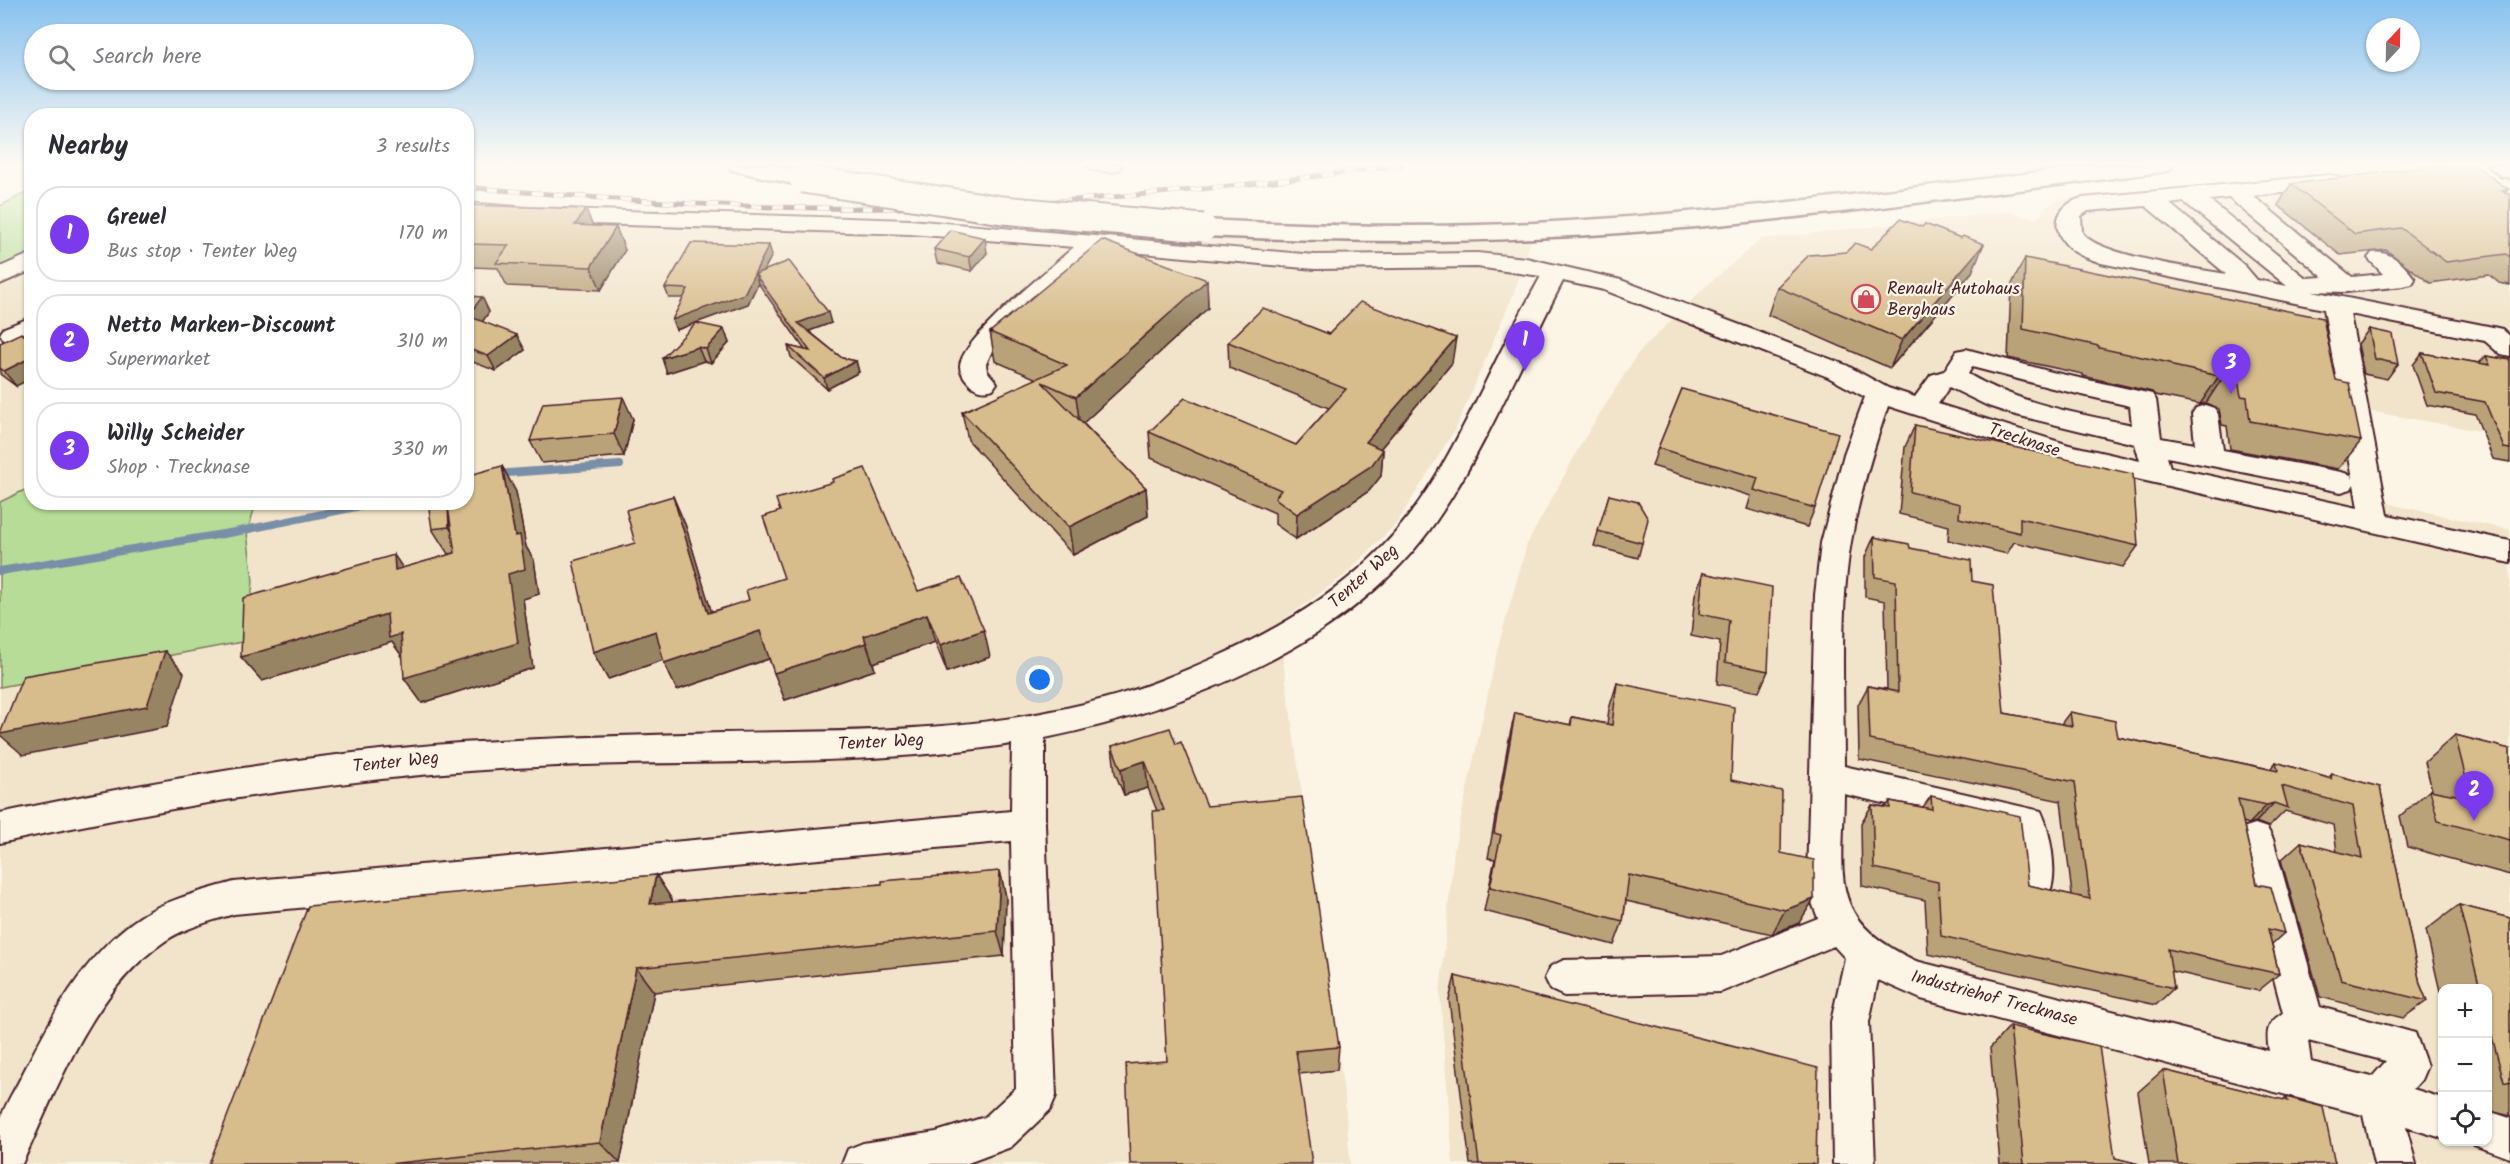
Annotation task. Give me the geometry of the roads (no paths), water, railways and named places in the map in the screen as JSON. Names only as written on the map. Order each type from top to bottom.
[{"type":"main road","points":[[1086,219],[1167,219]]},
{"type":"main road","points":[[1205,219],[1322,233],[1458,233],[1576,229],[1698,219]]},
{"type":"street","name":"Trecknase","points":[[659,219],[899,227],[1093,241],[1316,262],[1477,260],[1556,271],[1612,285],[1681,310],[1837,371],[1879,394],[2066,454],[2510,552]]},
{"type":"street","points":[[2070,219],[2070,234],[2076,242],[2109,258],[2249,286],[2341,294],[2439,323],[2493,335],[2510,349]]},
{"type":"street","points":[[2175,219],[2237,271],[2249,286]]},
{"type":"street","points":[[2216,219],[2293,289]]},
{"type":"street","points":[[2263,219],[2341,294],[2375,523]]},
{"type":"street","points":[[984,383],[974,371],[973,363],[987,341],[1015,312],[1076,260],[1093,241]]},
{"type":"street","points":[[0,277],[24,264]]},
{"type":"street","points":[[2341,294],[2383,269],[2439,323]]},
{"type":"street","name":"Tenter Weg","points":[[0,828],[116,803],[226,785],[419,760],[572,750],[883,744],[1029,729],[1130,705],[1226,668],[1282,639],[1318,617],[1360,586],[1405,541],[1454,474],[1556,271]]},
{"type":"street","points":[[1921,408],[1940,381],[1953,377],[1966,357],[2052,380],[2144,400],[2149,441],[2158,475]]},
{"type":"street","points":[[1953,377],[1973,388],[2026,409],[2210,456],[2341,482]]},
{"type":"street","points":[[1854,1164],[1850,1022],[1852,940],[1832,913],[1825,880],[1830,595],[1836,543],[1858,454],[1879,394]]},
{"type":"street","points":[[2205,414],[2210,456]]},
{"type":"street","points":[[2204,485],[2207,513]]},
{"type":"street","points":[[863,1164],[936,1153],[997,1133],[1036,1096],[1028,824],[1029,729]]},
{"type":"street","points":[[1826,776],[2029,822],[2037,880]]},
{"type":"street","points":[[1,1164],[78,1011],[106,973],[132,946],[153,929],[195,909],[234,898],[1028,824]]},
{"type":"street","points":[[2255,839],[2305,1022]]},
{"type":"street","points":[[1564,978],[1721,974],[1852,940]]},
{"type":"street","name":"Industriehof Trecknase","points":[[1852,940],[1894,971],[1921,981],[2379,1099],[2438,1117]]},
{"type":"street","points":[[2294,1077],[2285,1033],[2305,1022],[2401,1046],[2407,1066],[2379,1099],[2395,1164]]},
{"type":"street","points":[[2492,1132],[2510,1137]]},
{"type":"waterway","points":[[495,474],[620,465]]},
{"type":"waterway","points":[[0,571],[235,532],[341,510]]},
{"type":"place","name":"Renault Autohaus Berghaus","points":[[1866,299]]},
{"type":"place","name":"Greuel","points":[[1525,371]]},
{"type":"place","name":"Willy Scheider","points":[[2231,394]]},
{"type":"place","name":"Netto Marken-Discount","points":[[2474,821]]}]
